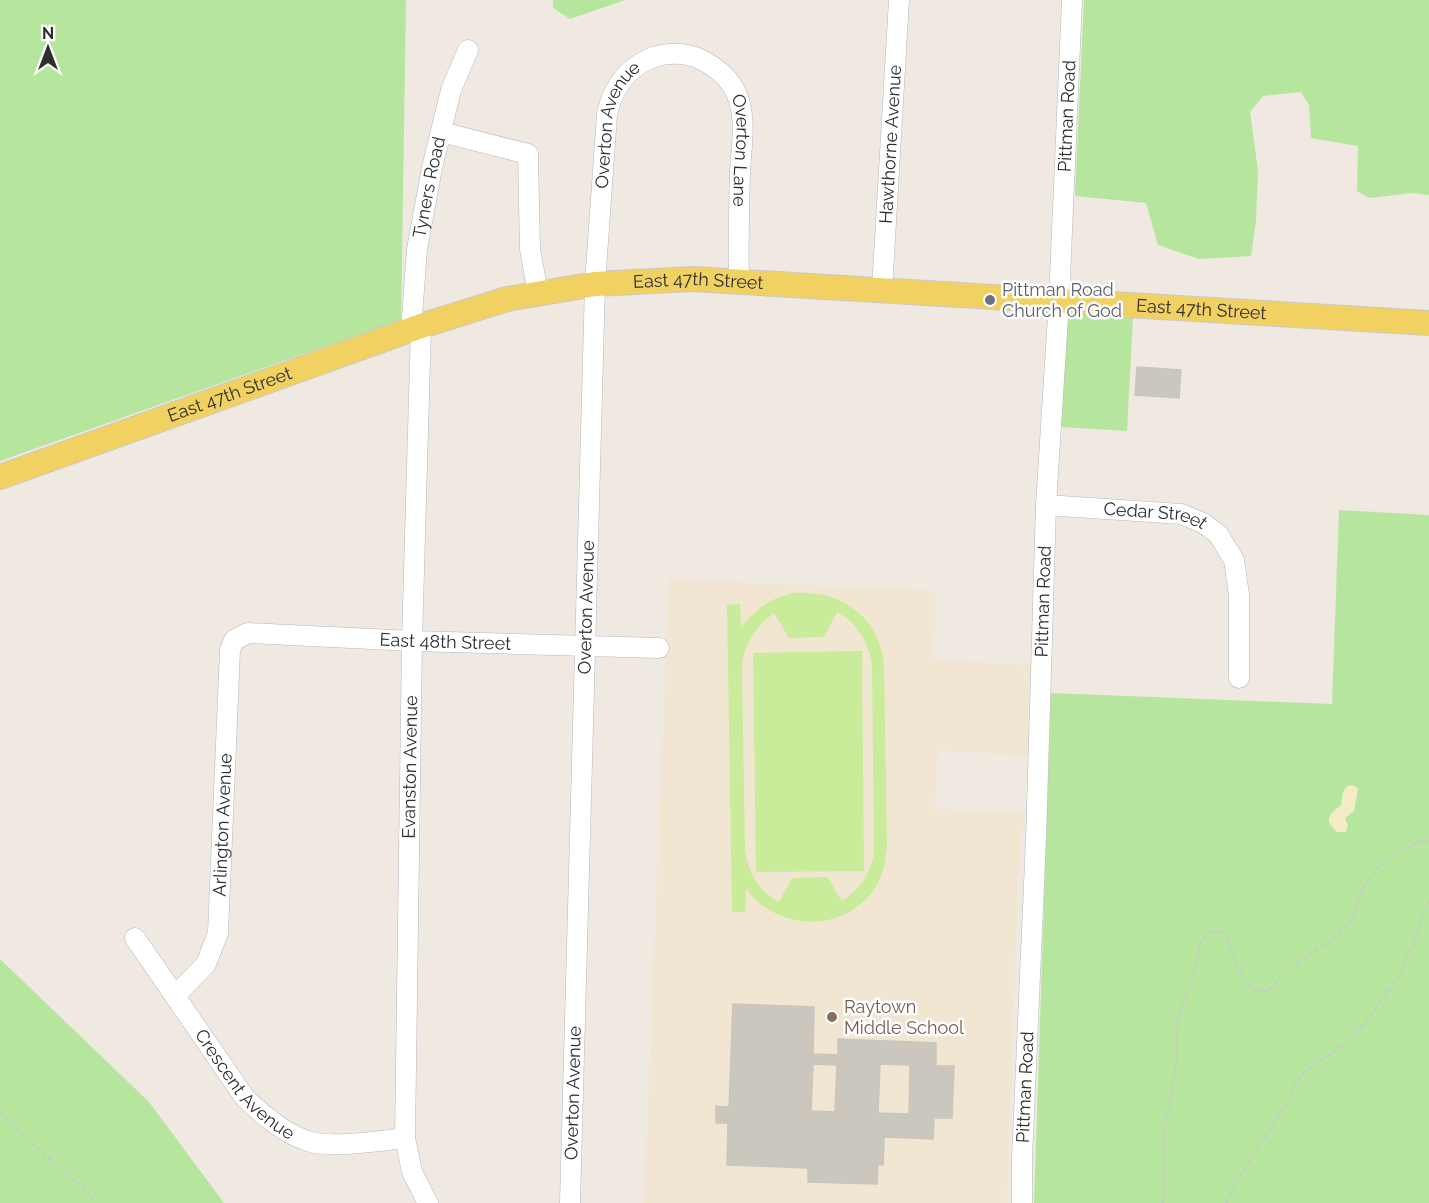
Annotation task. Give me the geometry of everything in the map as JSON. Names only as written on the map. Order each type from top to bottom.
[{"type":"main road","name":"East 47th Street","points":[[0,477],[416,328],[507,299],[595,284],[693,279],[1429,323]]},
{"type":"street","name":"Hawthorne Avenue","points":[[882,290],[899,0]]},
{"type":"street","name":"Pittman Road","points":[[1022,1203],[1047,505],[1059,301],[1072,0]]},
{"type":"street","name":"Tyners Road","points":[[416,328],[417,249],[432,168],[451,90],[468,50]]},
{"type":"street","name":"Overton Lane","points":[[676,54],[693,56],[718,69],[737,96],[742,118],[739,282]]},
{"type":"street","name":"Overton Avenue","points":[[570,1203],[595,284],[607,114],[611,98],[622,78],[634,67],[660,55],[676,54]]},
{"type":"street","points":[[441,132],[528,154],[530,249],[538,294]]},
{"type":"street","name":"Evanston Avenue","points":[[416,328],[405,1138],[412,1172],[428,1203]]},
{"type":"street","name":"Cedar Street","points":[[1047,505],[1181,514],[1203,523],[1218,534],[1234,560],[1239,595],[1239,678]]},
{"type":"street","name":"East 48th Street","points":[[234,640],[248,633],[412,641],[659,648]]},
{"type":"street","name":"Arlington Avenue","points":[[176,996],[206,964],[218,933],[230,650],[234,640]]},
{"type":"street","name":"Crescent Avenue","points":[[135,938],[245,1098],[262,1114],[285,1130],[312,1142],[349,1144],[405,1138]]},
{"type":"path","points":[[1163,1203],[1166,1119],[1177,1057],[1176,1024],[1192,980],[1202,939],[1210,932],[1221,930],[1228,937],[1232,957],[1239,973],[1255,988],[1270,990],[1282,973],[1334,938],[1344,928],[1352,918],[1364,887],[1386,861],[1406,847],[1429,840]]},
{"type":"path","points":[[1226,1203],[1303,1073],[1345,1044],[1363,1025],[1398,979],[1429,901]]},
{"type":"path","points":[[0,1110],[27,1139],[85,1190],[95,1203]]},
{"type":"shaded area","name":"Raytown Middle School","points":[[669,579],[936,591],[933,660],[1036,665],[1032,755],[938,751],[935,809],[1030,813],[1027,826],[1020,830],[1007,1203],[644,1203]]},
{"type":"green space","points":[[0,0],[406,0],[401,322],[303,354],[0,461]]},
{"type":"green space","points":[[553,0],[625,0],[570,19],[553,8]]},
{"type":"green space","points":[[1084,0],[1429,0],[1429,195],[1412,193],[1369,198],[1357,191],[1358,146],[1311,138],[1309,105],[1301,92],[1263,96],[1250,112],[1258,171],[1256,221],[1251,256],[1199,259],[1158,245],[1146,203],[1075,196]]},
{"type":"green space","points":[[1076,312],[1133,316],[1127,431],[1061,427],[1065,321],[1068,316]]},
{"type":"green space","points":[[1339,510],[1429,515],[1429,1203],[1034,1203],[1051,693],[1332,704]]},
{"type":"green space","points":[[793,593],[827,596],[854,609],[874,632],[884,664],[887,848],[883,870],[878,883],[865,900],[850,912],[832,919],[814,922],[795,920],[776,914],[746,889],[745,912],[732,912],[727,605],[740,604],[741,627],[764,605]],"holes":[[[837,612],[856,627],[868,648],[872,664],[874,854],[863,881],[842,901],[827,877],[792,878],[779,902],[765,892],[756,881],[749,867],[745,850],[743,657],[752,636],[774,613],[789,638],[824,637]]]},
{"type":"green space","points":[[862,651],[864,871],[756,872],[753,653]]},
{"type":"green space","points":[[0,959],[149,1102],[224,1203],[0,1203]]},
{"type":"sand","points":[[1350,785],[1358,789],[1354,811],[1345,818],[1348,825],[1346,832],[1337,832],[1330,824],[1329,817],[1341,805],[1344,791]]},
{"type":"building","points":[[1137,367],[1181,370],[1179,398],[1135,395]]},
{"type":"building","points":[[733,1004],[814,1007],[813,1054],[838,1055],[838,1039],[936,1043],[936,1066],[954,1066],[952,1118],[934,1118],[933,1139],[884,1137],[883,1165],[878,1164],[877,1184],[808,1182],[808,1168],[727,1165],[728,1123],[716,1123],[716,1106],[729,1107]],"holes":[[[813,1064],[837,1065],[835,1112],[811,1111]],[[880,1064],[910,1065],[909,1114],[878,1113]]]},
{"type":"place","name":"Pittman Road Church of God","points":[[990,300]]},
{"type":"place","name":"Raytown Middle School","points":[[832,1017]]}]
